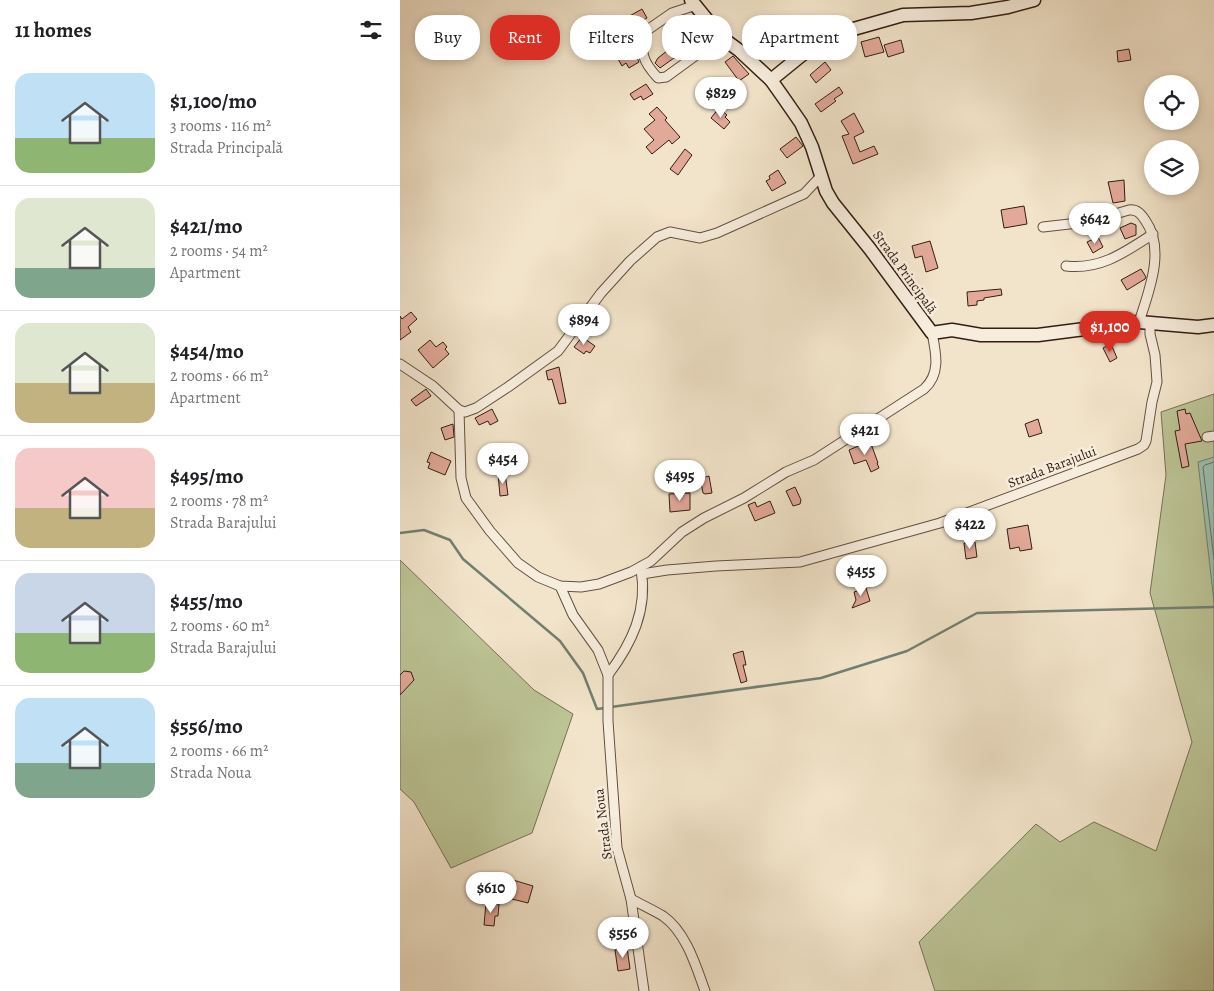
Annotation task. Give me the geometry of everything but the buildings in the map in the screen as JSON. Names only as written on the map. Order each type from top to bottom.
[{"type":"main road","points":[[770,80],[803,54],[826,40],[850,30],[903,15],[971,13],[1008,7],[1034,0]]},
{"type":"main road","name":"Strada Principală","points":[[693,1],[704,15]]},
{"type":"main road","name":"Strada Principală","points":[[732,46],[770,80],[801,123],[812,147],[826,191],[833,203],[870,249],[932,333],[952,330],[981,335],[1038,335],[1145,322],[1198,327],[1214,325]]},
{"type":"street","points":[[669,15],[693,1]]},
{"type":"street","points":[[662,20],[646,31],[641,49],[643,57],[652,72],[658,78],[666,78],[690,60]]},
{"type":"street","points":[[400,364],[433,386],[459,410],[466,412],[476,408],[558,351],[605,288],[630,261],[657,237],[670,232],[700,238],[718,233],[804,194],[821,176]]},
{"type":"street","points":[[1043,227],[1086,222],[1133,210],[1140,213],[1153,234],[1155,246],[1145,322]]},
{"type":"street","points":[[1066,266],[1090,267],[1120,255],[1153,234]]},
{"type":"street","name":"Strada Barajului","points":[[641,570],[800,562],[940,523],[1142,447],[1146,441],[1157,382],[1155,355],[1145,322]]},
{"type":"street","points":[[459,410],[461,478],[466,498],[495,537],[518,563],[538,577],[560,586],[580,587],[599,584],[641,570],[682,532],[704,518],[744,498],[786,472],[814,460],[924,389],[931,382],[936,367],[932,333]]},
{"type":"street","points":[[608,678],[631,640],[640,618],[643,600],[641,570]]},
{"type":"street","points":[[560,586],[573,615],[598,650],[608,678]]},
{"type":"street","name":"Strada Noua","points":[[608,678],[617,848],[631,899],[644,991]]},
{"type":"street","points":[[631,899],[664,917],[681,936],[697,968],[704,991]]},
{"type":"shaded area","points":[[1214,394],[1214,991],[935,991],[919,942],[1036,824],[1060,842],[1094,822],[1156,851],[1192,742],[1150,593],[1166,475],[1161,412]]},
{"type":"shaded area","points":[[400,560],[534,690],[573,714],[532,833],[451,868],[414,802],[400,789]]},
{"type":"water","points":[[1214,457],[1214,602],[1198,462]]},
{"type":"waterway","points":[[400,533],[424,530],[450,540],[463,559],[560,641],[583,673],[597,709],[605,708]]},
{"type":"waterway","points":[[611,707],[821,678],[907,651],[977,613],[1214,607]]}]
